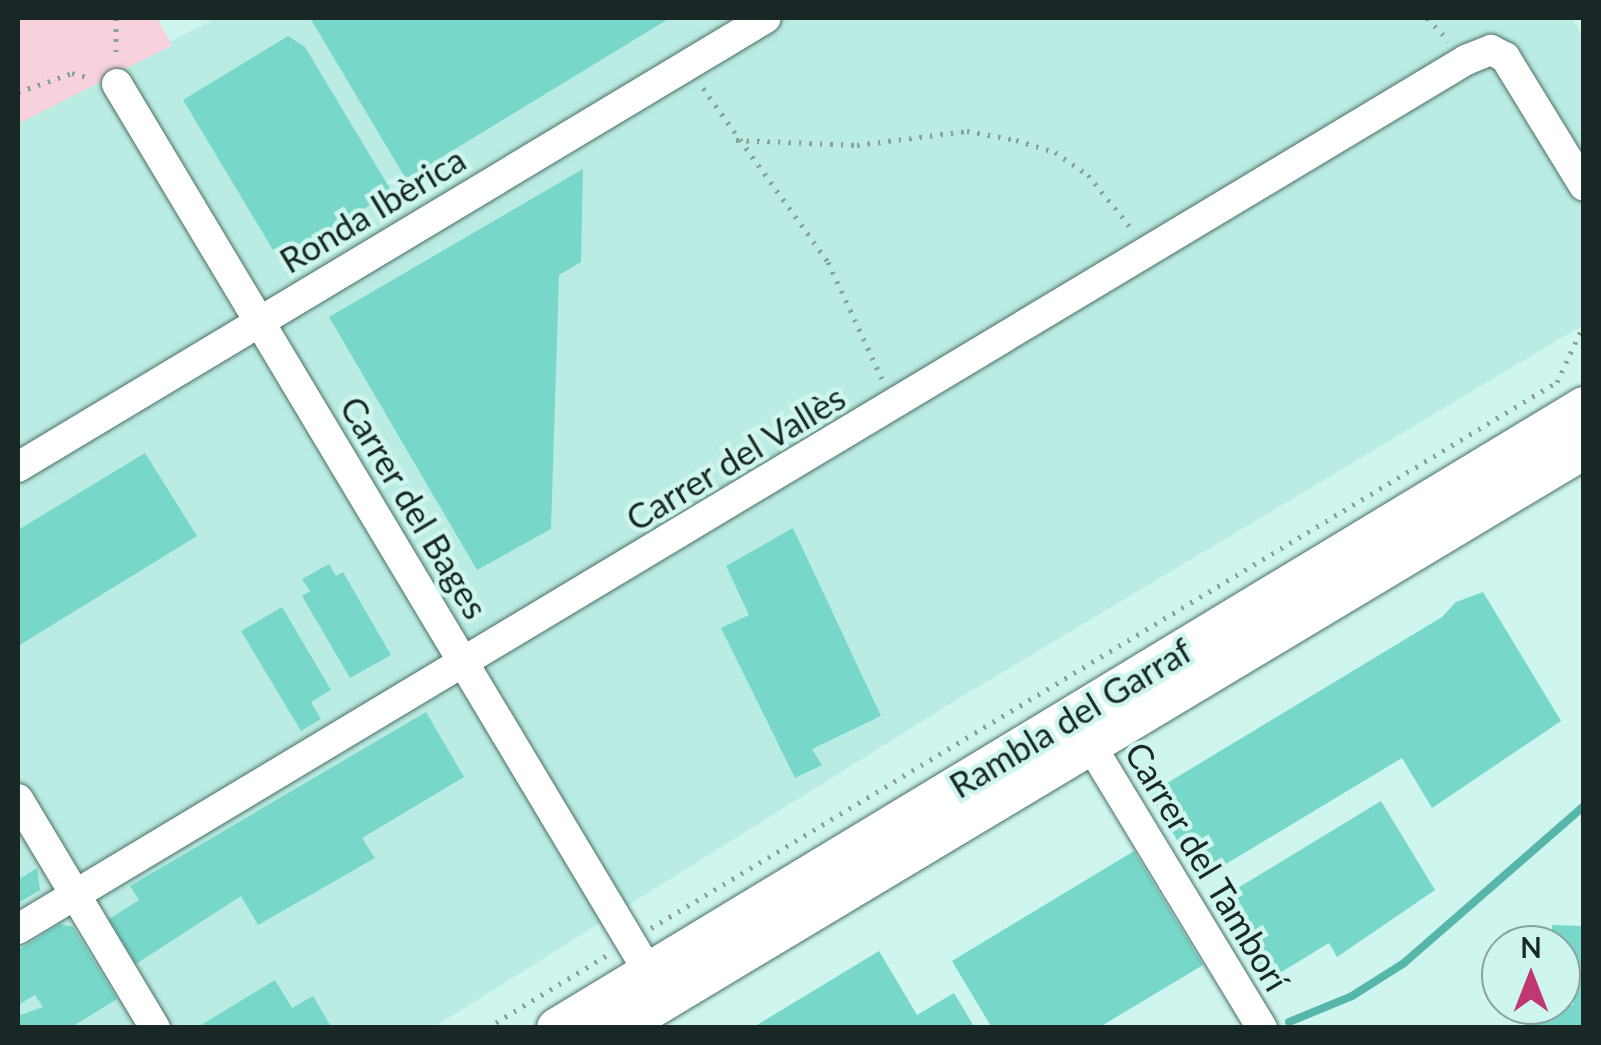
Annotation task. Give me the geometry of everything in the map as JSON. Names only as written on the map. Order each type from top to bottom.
[{"type":"street","name":"Ronda Ibèrica","points":[[18,467],[766,18]]},
{"type":"street","name":"Carrer del Vallès","points":[[18,929],[1491,50],[1505,56],[1584,186]]},
{"type":"street","name":"Carrer del Bages","points":[[117,84],[640,956]]},
{"type":"street","name":"Rambla del Garraf","points":[[556,1028],[640,956],[1584,407]]},
{"type":"street","name":"Rambla del Garraf","points":[[618,1028],[1584,449]]},
{"type":"street","name":"Carrer del Tamborí","points":[[1090,744],[1262,1028]]},
{"type":"street","points":[[18,799],[154,1028]]},
{"type":"path","points":[[18,92],[72,74],[117,84],[116,18]]},
{"type":"path","points":[[688,64],[736,140],[828,262],[892,406]]},
{"type":"path","points":[[736,140],[858,145],[967,131],[1016,140],[1055,152],[1088,175],[1149,251]]},
{"type":"path","points":[[488,1028],[640,956],[1558,382],[1584,324]]},
{"type":"shaded area","points":[[18,18],[157,18],[172,45],[18,124]]},
{"type":"shaded area","points":[[216,18],[1572,18],[1584,37],[1583,325],[961,697],[434,1027],[18,1028],[18,120]]},
{"type":"building","points":[[310,18],[670,18],[406,179]]},
{"type":"building","points":[[288,36],[305,47],[392,192],[279,260],[183,100]]},
{"type":"building","points":[[583,169],[581,262],[559,275],[551,529],[477,570],[329,317]]},
{"type":"building","points":[[145,453],[197,536],[18,646],[18,530]]},
{"type":"building","points":[[793,528],[881,716],[812,749],[822,765],[795,778],[721,628],[749,615],[726,566]]},
{"type":"building","points":[[329,564],[336,576],[343,572],[391,655],[350,678],[302,596],[310,591],[302,579]]},
{"type":"building","points":[[1483,592],[1561,721],[1432,808],[1402,758],[1201,879],[1149,794],[1442,617],[1456,602]]},
{"type":"building","points":[[282,607],[331,690],[311,702],[321,719],[301,731],[241,631]]},
{"type":"building","points":[[426,712],[464,777],[362,838],[375,858],[258,925],[241,896],[136,964],[109,919],[139,900],[130,886]]},
{"type":"building","points":[[1381,801],[1435,890],[1337,957],[1329,943],[1262,984],[1213,903]]},
{"type":"building","points":[[1134,851],[1203,965],[1098,1028],[992,1028],[952,961]]},
{"type":"building","points":[[37,868],[40,890],[18,903],[18,880]]},
{"type":"building","points":[[60,924],[73,927],[117,999],[70,1028],[18,1028],[18,1016],[43,1007],[35,995],[18,1005],[18,950]]},
{"type":"building","points":[[1581,926],[1584,926],[1584,1028],[1524,1028],[1581,1025]]},
{"type":"building","points":[[879,951],[917,1015],[954,993],[975,1028],[752,1028]]},
{"type":"building","points":[[275,980],[292,1008],[313,996],[332,1028],[196,1028]]},
{"type":"waterway","points":[[1289,1022],[1352,996],[1404,963],[1584,806]]}]
